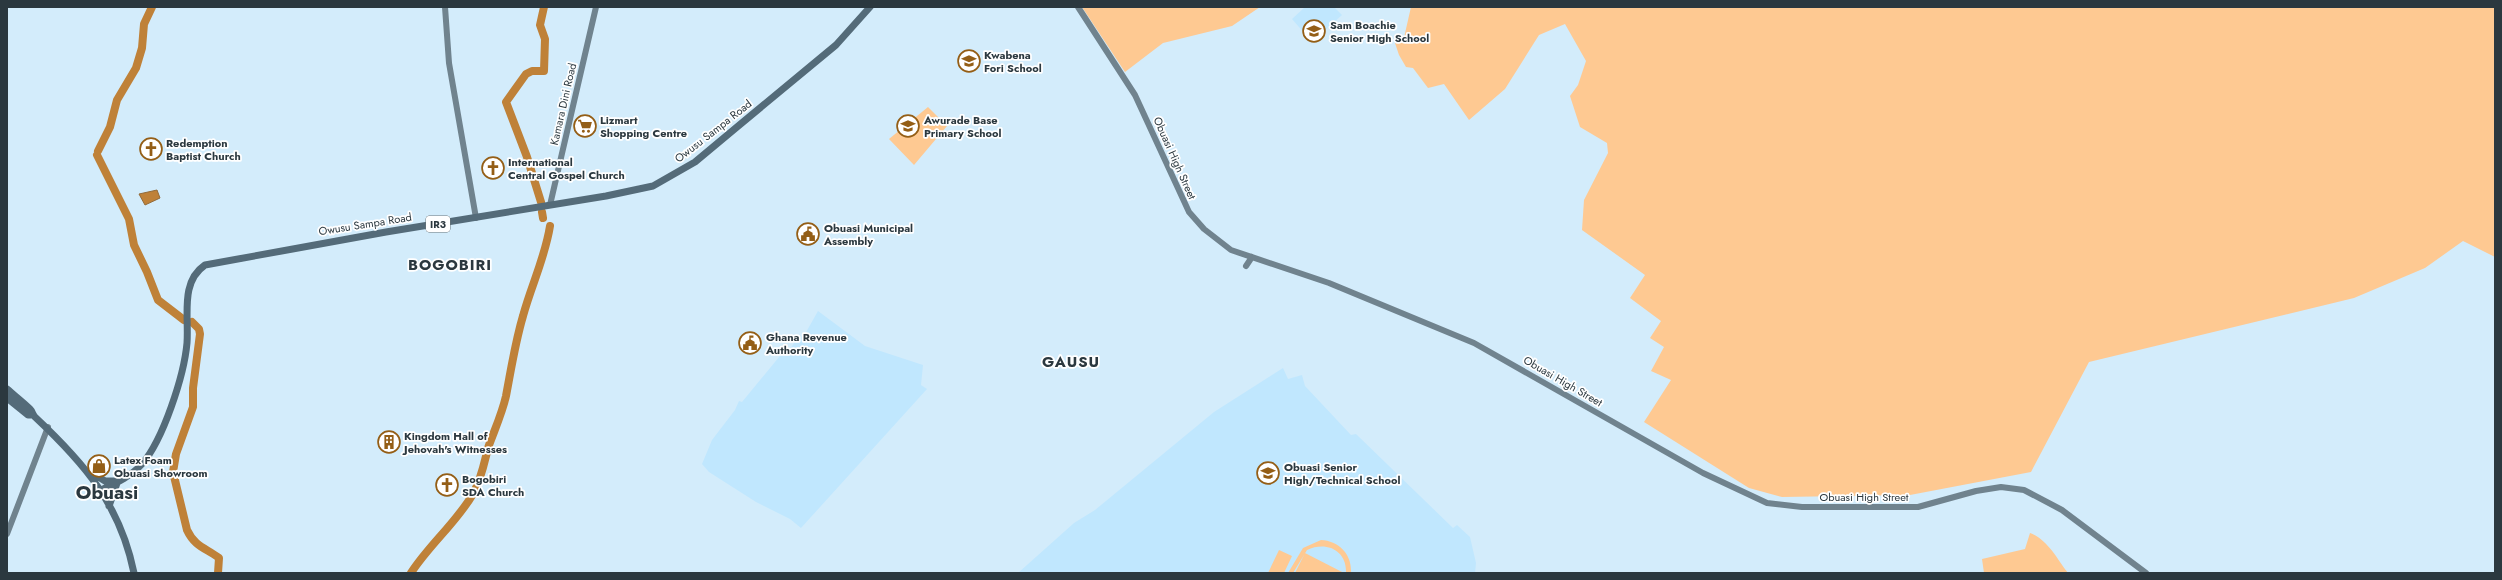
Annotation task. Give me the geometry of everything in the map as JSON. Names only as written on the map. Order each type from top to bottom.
[{"type":"main road","name":"Owusu Sampa Road","points":[[101,490],[119,482],[132,473],[150,454],[164,424],[185,361],[188,289],[190,281],[198,269],[214,262],[640,190],[668,178],[695,162],[836,45],[870,7]]},
{"type":"main road","points":[[7,390],[31,409],[33,415],[48,428],[88,471],[101,490],[109,506],[134,573]]},
{"type":"main road","points":[[7,398],[28,415],[33,415]]},
{"type":"main road","points":[[88,471],[105,481],[119,482],[109,506]]},
{"type":"street","points":[[445,7],[449,63],[476,218]]},
{"type":"street","name":"Kamara Dini Road","points":[[550,206],[596,7]]},
{"type":"street","name":"Obuasi High Street","points":[[1078,7],[1135,95],[1189,212],[1218,241],[1231,250],[1328,283],[1474,343],[1703,473],[1757,499],[1779,505],[1802,507],[1918,507],[1995,488],[2024,490],[2062,510],[2146,573]]},
{"type":"street","points":[[1246,266],[1252,257]]},
{"type":"street","points":[[7,534],[48,428]]},
{"type":"shaded area","points":[[1082,7],[1260,7],[1232,26],[1163,43],[1125,72]]},
{"type":"shaded area","name":"Sam Boachie Senior High School","points":[[1305,7],[1334,7],[1342,15],[1312,42],[1292,19]]},
{"type":"shaded area","points":[[1411,7],[2495,7],[2495,257],[2463,241],[2425,268],[2354,298],[2089,362],[2031,472],[1910,495],[1782,497],[1749,488],[1644,422],[1671,380],[1651,371],[1664,347],[1650,338],[1661,321],[1630,298],[1645,275],[1582,230],[1584,200],[1608,153],[1607,143],[1580,127],[1570,96],[1578,85],[1586,61],[1565,24],[1539,35],[1505,89],[1469,120],[1444,84],[1428,88],[1413,68],[1406,67],[1399,55],[1395,43],[1403,42]]},
{"type":"shaded area","points":[[928,107],[947,126],[914,165],[889,139]]},
{"type":"shaded area","points":[[157,190],[160,198],[145,205],[139,194]]},
{"type":"shaded area","points":[[818,311],[865,346],[923,365],[921,385],[927,389],[801,528],[790,519],[756,502],[709,472],[702,464],[712,440],[735,410],[739,401],[742,402],[784,351],[787,354],[799,335],[800,337],[805,334]]},
{"type":"shaded area","name":"Obuasi Senior High/Technical School","points":[[1283,368],[1288,379],[1302,375],[1305,386],[1351,435],[1356,434],[1453,528],[1457,525],[1470,537],[1476,563],[1475,573],[1018,573],[1074,523],[1095,510],[1214,412]]},
{"type":"shaded area","points":[[2030,533],[2042,540],[2047,545],[2068,573],[1984,573],[1982,559],[2025,549]]},
{"type":"shaded area","points":[[1321,540],[1339,546],[1347,554],[1351,566],[1351,573],[1346,573],[1343,558],[1339,553],[1328,547],[1314,547],[1307,550],[1293,573],[1288,573],[1303,548]]},
{"type":"shaded area","points":[[1279,550],[1292,556],[1284,573],[1268,573]]},
{"type":"shaded area","points":[[1305,553],[1344,573],[1295,573]]},
{"type":"waterway","points":[[98,151],[110,127],[117,100],[136,68],[142,48],[144,24],[152,7]]},
{"type":"waterway","points":[[541,202],[527,157],[506,102],[526,74],[532,71],[544,71],[545,39],[540,25],[544,7]]},
{"type":"waterway","points":[[97,155],[129,219],[134,245],[158,300],[184,320]]},
{"type":"waterway","points":[[542,212],[543,218]]},
{"type":"waterway","points":[[411,573],[459,515],[473,494],[478,483],[488,448],[506,396],[520,326],[545,249],[550,226]]},
{"type":"waterway","points":[[192,322],[199,329],[200,334],[193,388],[193,407],[176,454],[173,472],[187,530],[197,544],[219,558],[218,573]]},
{"type":"place","name":"Sam Boachie Senior High School","points":[[1314,31]]},
{"type":"place","name":"Kwabena Fori School","points":[[969,61]]},
{"type":"place","name":"Lizmart Shopping Centre","points":[[585,126]]},
{"type":"place","name":"Awurade Base Primary School","points":[[908,126]]},
{"type":"place","name":"Redemption Baptist Church","points":[[151,149]]},
{"type":"place","name":"International Central Gospel Church","points":[[493,168]]},
{"type":"place","name":"Obuasi Municipal Assembly","points":[[808,234]]},
{"type":"place","name":"Ghana Revenue Authority","points":[[750,343]]},
{"type":"place","name":"Kingdom Hall of Jehovah's Witnesses","points":[[389,442]]},
{"type":"place","name":"Latex Foam Obuasi Showroom","points":[[99,466]]},
{"type":"place","name":"Obuasi Senior High/Technical School","points":[[1268,473]]},
{"type":"place","name":"Bogobiri SDA Church","points":[[447,485]]},
{"type":"district","name":"BOGOBIRI","points":[[450,265]]},
{"type":"district","name":"GAUSU","points":[[1071,362]]},
{"type":"district","name":"Obuasi","points":[[107,492]]}]
